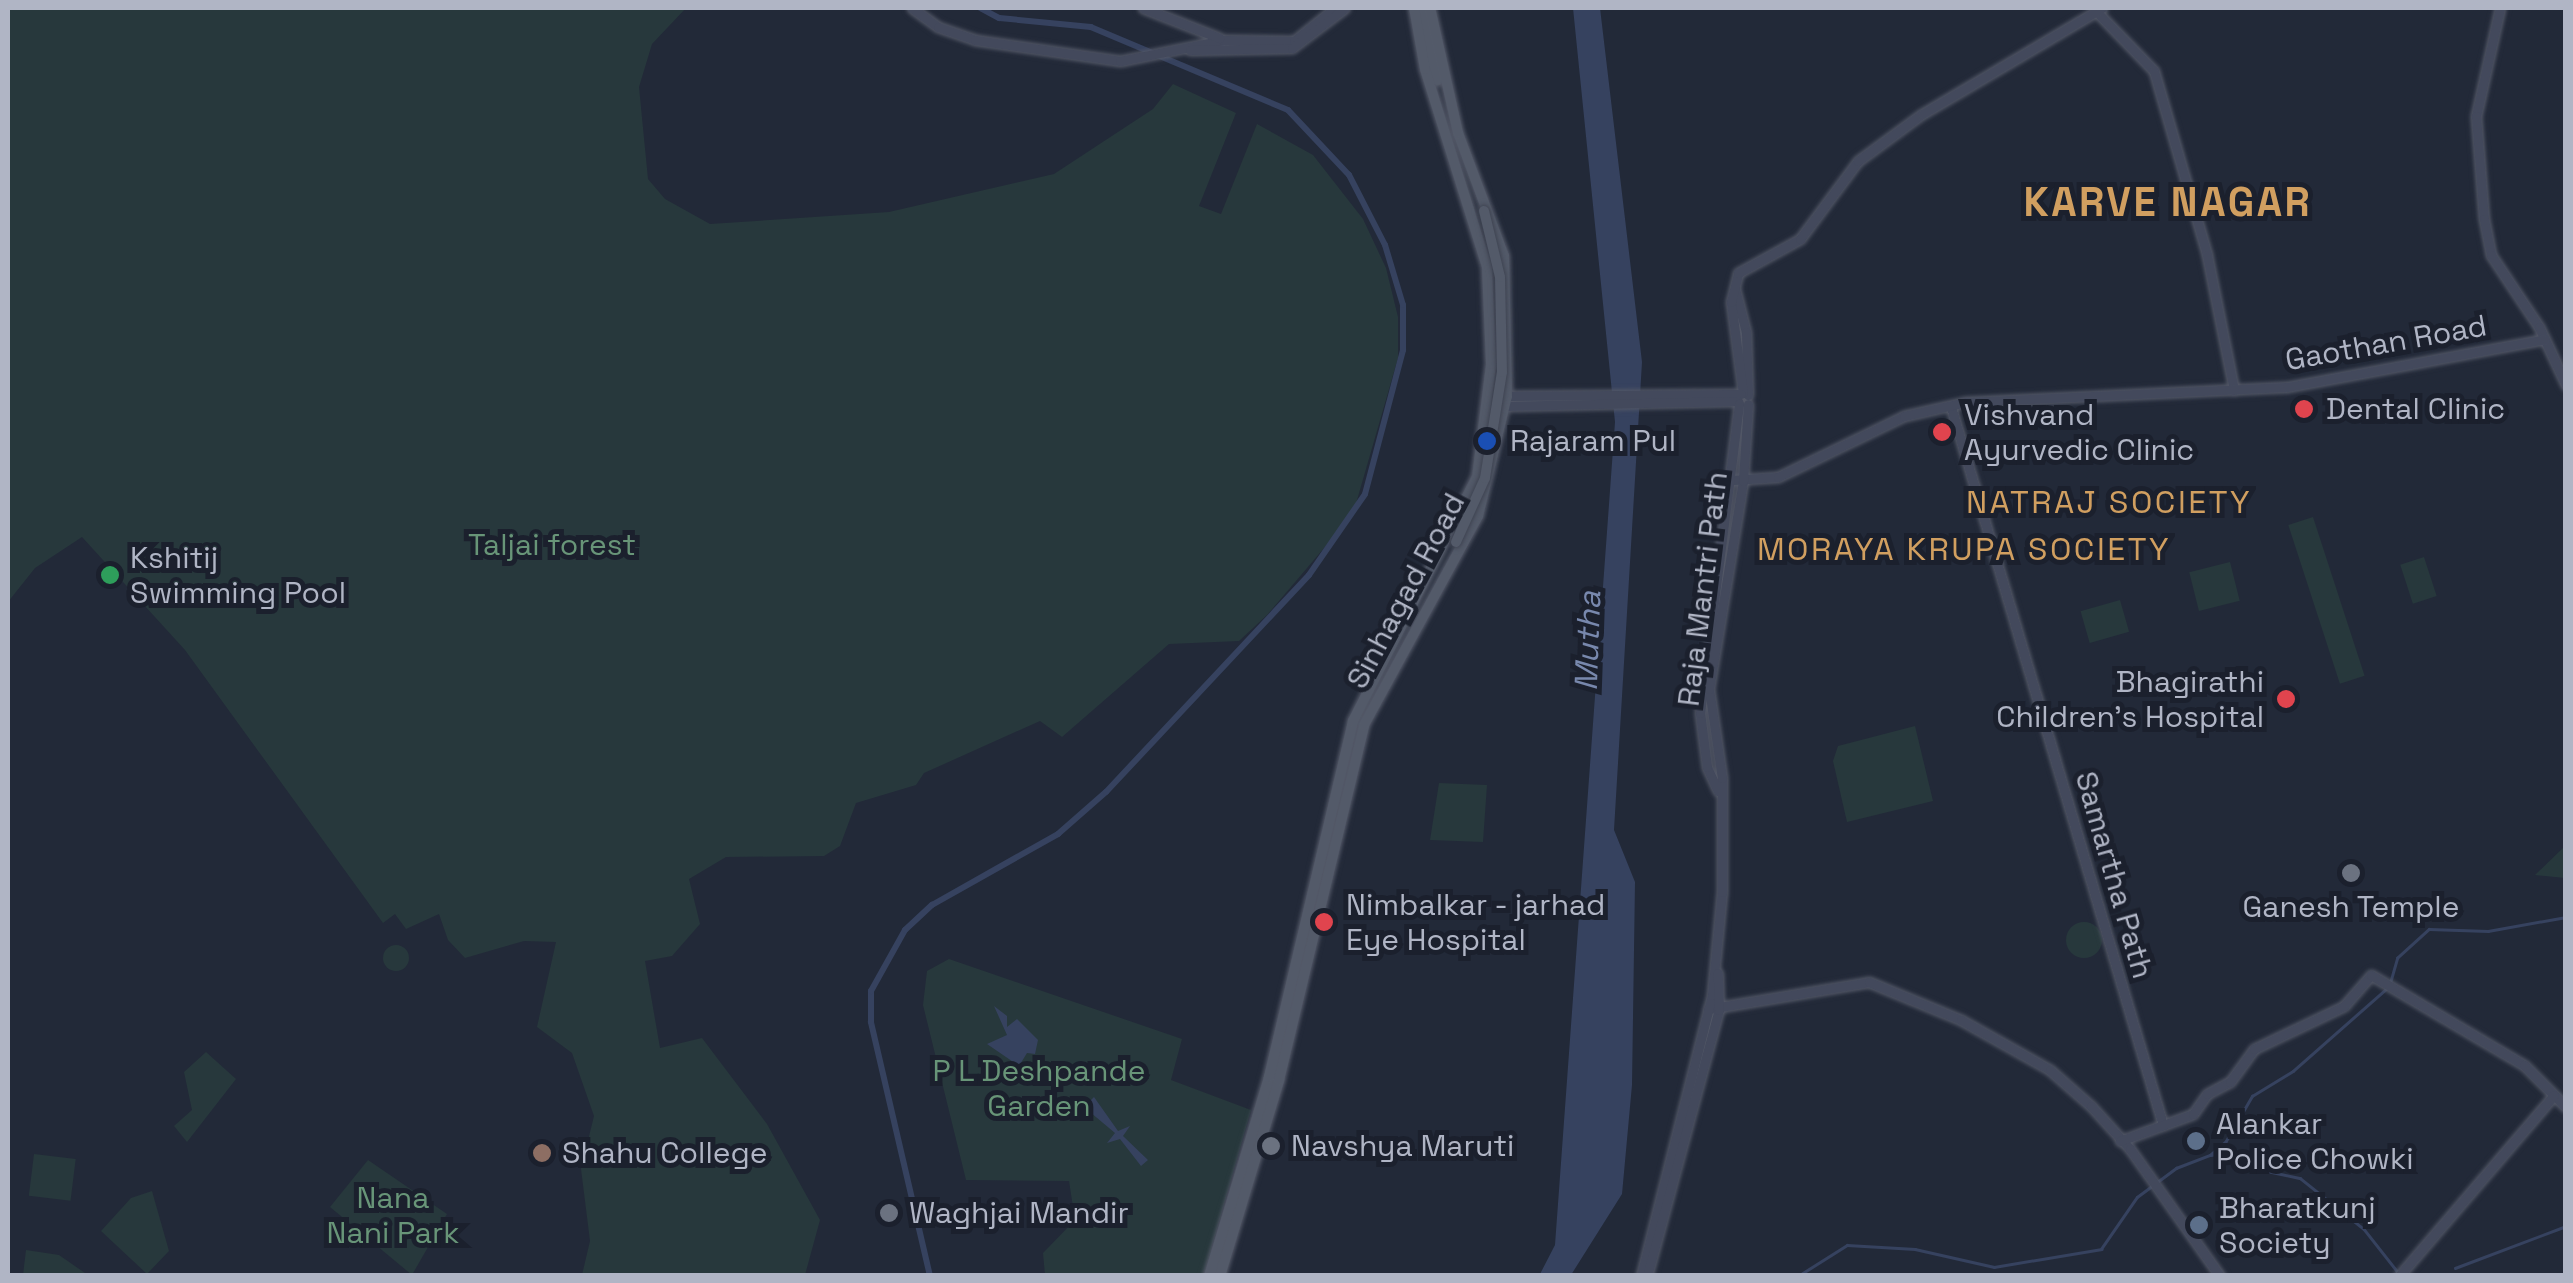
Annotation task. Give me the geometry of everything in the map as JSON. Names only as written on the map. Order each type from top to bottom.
[{"type":"main road","points":[[1418,8],[1470,190],[1474,221]]},
{"type":"main road","name":"Sinhagad Road","points":[[1209,1276],[1256,1142],[1353,722],[1473,490],[1487,401],[1487,268],[1425,68],[1418,8]]},
{"type":"main road","name":"Sinhagad Road","points":[[1220,1276],[1360,736],[1396,658],[1478,516],[1506,401],[1504,256],[1472,176],[1430,8]]},
{"type":"main road","points":[[1396,658],[1485,478],[1502,372],[1500,277],[1472,176]]},
{"type":"street","points":[[912,8],[961,36],[1071,56],[1152,59],[1173,50],[1224,40],[1294,41],[1335,8]]},
{"type":"street","points":[[1143,8],[1240,47]]},
{"type":"street","points":[[1173,50],[1303,44],[1345,8]]},
{"type":"street","points":[[2076,8],[2095,12],[2146,60],[2159,88],[2207,255],[2234,390]]},
{"type":"street","points":[[2500,8],[2476,116],[2479,187],[2491,256],[2544,339],[2566,385]]},
{"type":"street","points":[[1487,401],[1743,398],[1746,332],[1734,287],[1750,264],[1800,239],[1858,161],[1984,73],[2095,12]]},
{"type":"street","name":"Gaothan Road","points":[[1738,481],[1778,477],[1904,416],[1951,407],[2097,392],[2234,390],[2383,374],[2544,339]]},
{"type":"street","name":"Raja Mantri Path","points":[[1738,481],[1736,457],[1743,398]]},
{"type":"street","name":"Raja Mantri Path","points":[[1644,1276],[1713,1009],[1722,892],[1709,688],[1738,481],[1743,398]]},
{"type":"street","name":"Samartha Path","points":[[1951,407],[2163,1125]]},
{"type":"street","points":[[2123,1143],[2193,1114],[2274,1034],[2344,1006],[2370,975],[2524,1064],[2566,1107]]},
{"type":"street","points":[[1713,1009],[1869,982],[1945,1012],[2040,1064],[2123,1143],[2217,1276]]},
{"type":"street","points":[[2399,1276],[2554,1095]]},
{"type":"green space","name":"Taljai forest","points":[[8,8],[686,8],[652,44],[639,87],[648,179],[665,199],[710,224],[889,212],[1054,174],[1153,109],[1173,84],[1236,113],[1199,206],[1221,214],[1257,124],[1313,155],[1363,219],[1386,268],[1398,317],[1398,358],[1353,514],[1267,615],[1239,641],[1169,644],[1062,737],[1040,721],[924,773],[916,785],[856,803],[840,846],[824,856],[726,857],[689,879],[700,924],[672,956],[645,961],[660,1048],[702,1038],[767,1124],[820,1220],[805,1275],[582,1275],[590,1241],[581,1169],[594,1116],[572,1053],[537,1027],[556,942],[524,941],[465,958],[448,940],[439,914],[406,929],[395,914],[383,923],[185,650],[82,537],[35,568],[8,602]]},
{"type":"green space","points":[[2313,517],[2365,676],[2340,684],[2288,525]]},
{"type":"green space","points":[[2424,557],[2437,596],[2413,604],[2400,565]]},
{"type":"green space","points":[[2230,562],[2240,601],[2199,611],[2189,572]]},
{"type":"green space","points":[[2120,600],[2129,632],[2090,643],[2081,611]]},
{"type":"green space","points":[[1915,726],[1933,801],[1847,822],[1833,761],[1838,746]]},
{"type":"green space","points":[[1439,783],[1487,785],[1483,842],[1430,840]]},
{"type":"green space","points":[[2565,846],[2565,878],[2535,875]]},
{"type":"green space","points":[[2084,922],[2097,927],[2102,940],[2097,953],[2084,958],[2071,953],[2066,940],[2071,927]]},
{"type":"green space","points":[[396,945],[405,949],[409,958],[405,967],[396,971],[387,967],[383,958],[387,949]]},
{"type":"green space","name":"P L Deshpande Garden","points":[[949,959],[1182,1039],[1171,1080],[1251,1110],[1204,1275],[1045,1275],[1043,1253],[1075,1220],[1069,1181],[966,1180],[923,1005],[927,971]]},
{"type":"green space","points":[[206,1052],[236,1079],[187,1142],[174,1126],[192,1110],[184,1072]]},
{"type":"green space","points":[[34,1154],[76,1159],[71,1201],[29,1196]]},
{"type":"green space","name":"Nana Nani Park","points":[[368,1160],[447,1214],[412,1275],[330,1207]]},
{"type":"green space","points":[[152,1191],[169,1251],[147,1274],[101,1231],[131,1198]]},
{"type":"green space","points":[[26,1250],[59,1255],[85,1273],[23,1275]]},
{"type":"water","points":[[1573,8],[1600,8],[1642,362],[1614,830],[1635,882],[1632,1085],[1622,1194],[1571,1275],[1539,1276],[1555,1245],[1615,422]]},
{"type":"water","points":[[994,1006],[1007,1016],[1007,1027],[1017,1019],[1038,1040],[1035,1054],[1027,1053],[1019,1066],[987,1044],[1007,1035]]},
{"type":"water","points":[[1094,1097],[1118,1131],[1130,1126],[1123,1136],[1148,1160],[1141,1166],[1120,1139],[1107,1143],[1115,1133],[1084,1107]]},
{"type":"waterway","points":[[930,1276],[871,1022],[871,991],[905,930],[932,905],[1058,834],[1106,792],[1309,575],[1365,494],[1403,350],[1403,305],[1385,245],[1349,175],[1288,110],[1091,27],[999,18],[980,8]]},
{"type":"waterway","points":[[2390,983],[2397,958],[2429,929],[2488,931],[2566,917]]},
{"type":"waterway","points":[[1798,1276],[1847,1245],[1915,1249],[1994,1267],[2101,1249],[2137,1197],[2176,1168],[2210,1155],[2226,1141],[2252,1096],[2293,1071],[2386,989]]},
{"type":"waterway","points":[[2211,1155],[2234,1149],[2267,1171],[2300,1178],[2364,1229],[2397,1271]]},
{"type":"waterway","points":[[2455,1268],[2566,1226]]},
{"type":"place","name":"Dental Clinic","points":[[2304,409]]},
{"type":"place","name":"Vishvand Ayurvedic Clinic","points":[[1942,432]]},
{"type":"place","name":"Rajaram Pul","points":[[1487,441]]},
{"type":"place","name":"Kshitij Swimming Pool","points":[[110,575]]},
{"type":"place","name":"Bhagirathi Children's Hospital","points":[[2286,699]]},
{"type":"place","name":"Ganesh Temple","points":[[2351,873]]},
{"type":"place","name":"Nimbalkar - jarhad Eye Hospital","points":[[1324,922]]},
{"type":"place","name":"Alankar Police Chowki","points":[[2196,1141]]},
{"type":"place","name":"Navshya Maruti","points":[[1271,1146]]},
{"type":"place","name":"Shahu College","points":[[542,1153]]},
{"type":"place","name":"Waghjai Mandir","points":[[889,1213]]},
{"type":"place","name":"Bharatkunj Society","points":[[2199,1225]]},
{"type":"district","name":"KARVE NAGAR","points":[[2168,203]]},
{"type":"district","name":"NATRAJ SOCIETY","points":[[2109,502]]},
{"type":"district","name":"MORAYA KRUPA SOCIETY","points":[[1964,549]]},
{"type":"water label","name":"Mutha","points":[[1588,641]]}]
